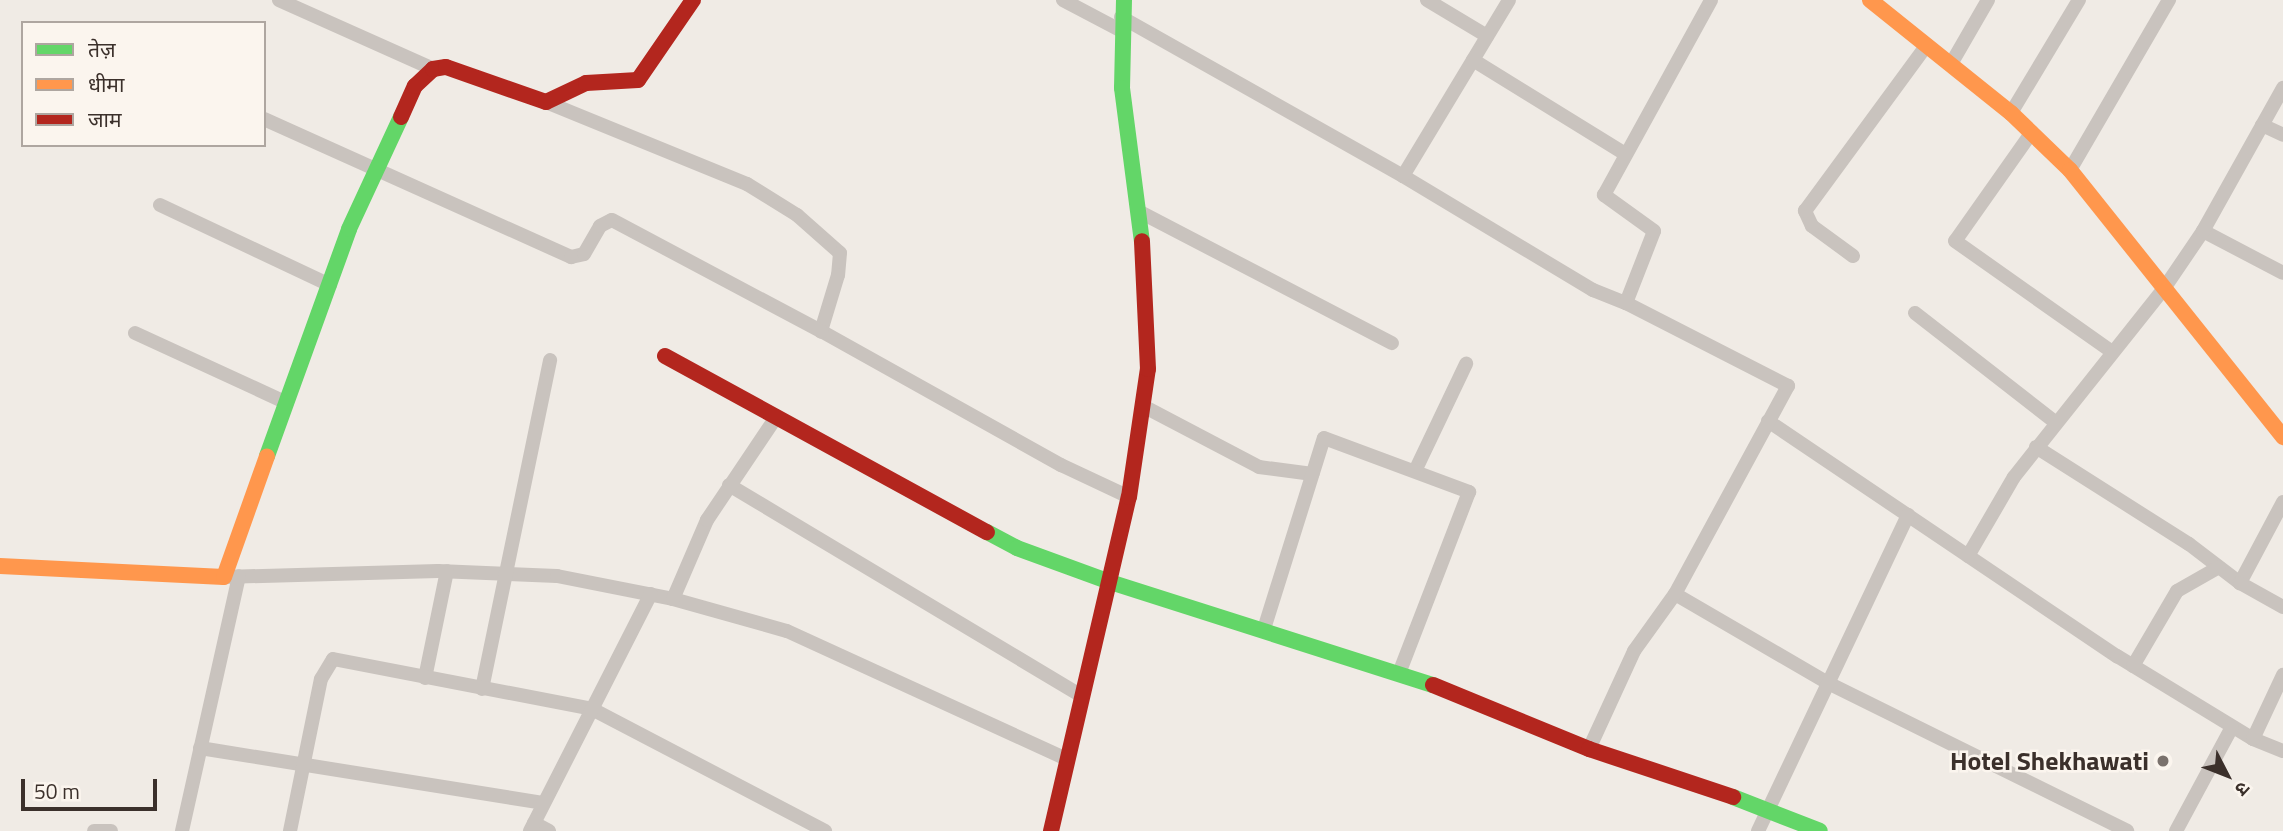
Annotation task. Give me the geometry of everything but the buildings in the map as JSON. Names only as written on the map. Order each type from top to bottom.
[{"type":"street","points":[[279,0],[433,69],[446,67],[546,102],[747,184],[831,241],[840,253],[838,275],[821,331]]},
{"type":"street","points":[[546,102],[586,83],[638,80],[693,0]]},
{"type":"street","points":[[1063,0],[1121,15],[1404,176],[1593,289],[1786,384],[1675,594],[1634,651],[1589,749]]},
{"type":"street","points":[[1427,0],[1487,36]]},
{"type":"street","points":[[1404,176],[1509,0]]},
{"type":"street","points":[[1626,303],[1654,231],[1604,195],[1711,0]]},
{"type":"street","points":[[1870,0],[2011,113],[2070,170],[2283,437]]},
{"type":"street","points":[[1951,64],[1988,0]]},
{"type":"street","points":[[2011,113],[2079,0]]},
{"type":"street","points":[[2070,170],[2169,0]]},
{"type":"street","points":[[1051,831],[1129,497],[1143,406],[1149,334],[1140,212],[1122,88],[1121,15]]},
{"type":"street","points":[[1853,256],[1812,226],[1805,211],[1927,45]]},
{"type":"street","points":[[1472,60],[1625,154]]},
{"type":"street","points":[[182,831],[232,577],[287,403],[376,169],[415,86],[433,69]]},
{"type":"street","points":[[1968,556],[2036,447],[2165,287],[2203,231],[2283,88]]},
{"type":"street","points":[[266,120],[571,257],[584,254],[600,226],[612,220],[821,331],[1061,465],[1129,497]]},
{"type":"street","points":[[2262,125],[2283,135]]},
{"type":"street","points":[[2032,132],[1955,241],[2111,351]]},
{"type":"street","points":[[160,205],[330,285]]},
{"type":"street","points":[[1140,212],[1392,343]]},
{"type":"street","points":[[2203,231],[2283,273]]},
{"type":"street","points":[[1915,313],[2055,422]]},
{"type":"street","points":[[135,333],[287,403]]},
{"type":"street","points":[[665,356],[1017,548],[1110,582],[1400,671],[1589,749],[1771,809],[1820,831]]},
{"type":"street","points":[[482,690],[550,359]]},
{"type":"street","points":[[1415,471],[1466,364]]},
{"type":"street","points":[[1143,406],[1259,467],[1313,474]]},
{"type":"street","points":[[673,598],[707,520],[777,416]]},
{"type":"street","points":[[1768,421],[2133,666],[2253,739],[2283,751]]},
{"type":"street","points":[[1264,629],[1324,438],[1469,492],[1400,671]]},
{"type":"street","points":[[2036,447],[2240,583],[2283,607]]},
{"type":"street","points":[[729,485],[1081,696]]},
{"type":"street","points":[[2240,583],[2283,502]]},
{"type":"street","points":[[1758,831],[1771,809],[1826,682],[1908,516]]},
{"type":"street","points":[[0,566],[232,577],[447,571],[557,576],[673,598],[786,631],[1066,759]]},
{"type":"street","points":[[2133,666],[2177,591],[2219,567]]},
{"type":"street","points":[[425,678],[447,571]]},
{"type":"street","points":[[549,831],[532,827],[652,594]]},
{"type":"street","points":[[1675,594],[1826,682],[2127,831]]},
{"type":"street","points":[[290,831],[321,679],[333,659],[482,690],[592,709],[825,831]]},
{"type":"street","points":[[2253,739],[2283,675]]},
{"type":"street","points":[[2176,831],[2232,727]]},
{"type":"street","points":[[200,748],[543,803]]},
{"type":"street","points":[[94,831],[111,831]]},
{"type":"traffic: fast","points":[[1124,0],[1122,88],[1142,241]]},
{"type":"traffic: fast","points":[[267,456],[349,229],[401,117]]},
{"type":"traffic: fast","points":[[987,532],[1017,548],[1110,582],[1433,685]]},
{"type":"traffic: fast","points":[[1733,797],[1820,831]]},
{"type":"traffic: slow","points":[[1870,0],[2011,113],[2070,170],[2283,437]]},
{"type":"traffic: slow","points":[[0,566],[224,577],[267,456]]},
{"type":"traffic: jam","points":[[401,117],[415,86],[433,69],[446,67],[546,102],[586,83],[638,80],[693,0]]},
{"type":"traffic: jam","points":[[1051,831],[1129,497],[1148,369],[1142,241]]},
{"type":"traffic: jam","points":[[665,356],[987,532]]},
{"type":"traffic: jam","points":[[1433,685],[1589,749],[1733,797]]},
{"type":"place","name":"Hotel Shekhawati","points":[[2163,761]]}]
